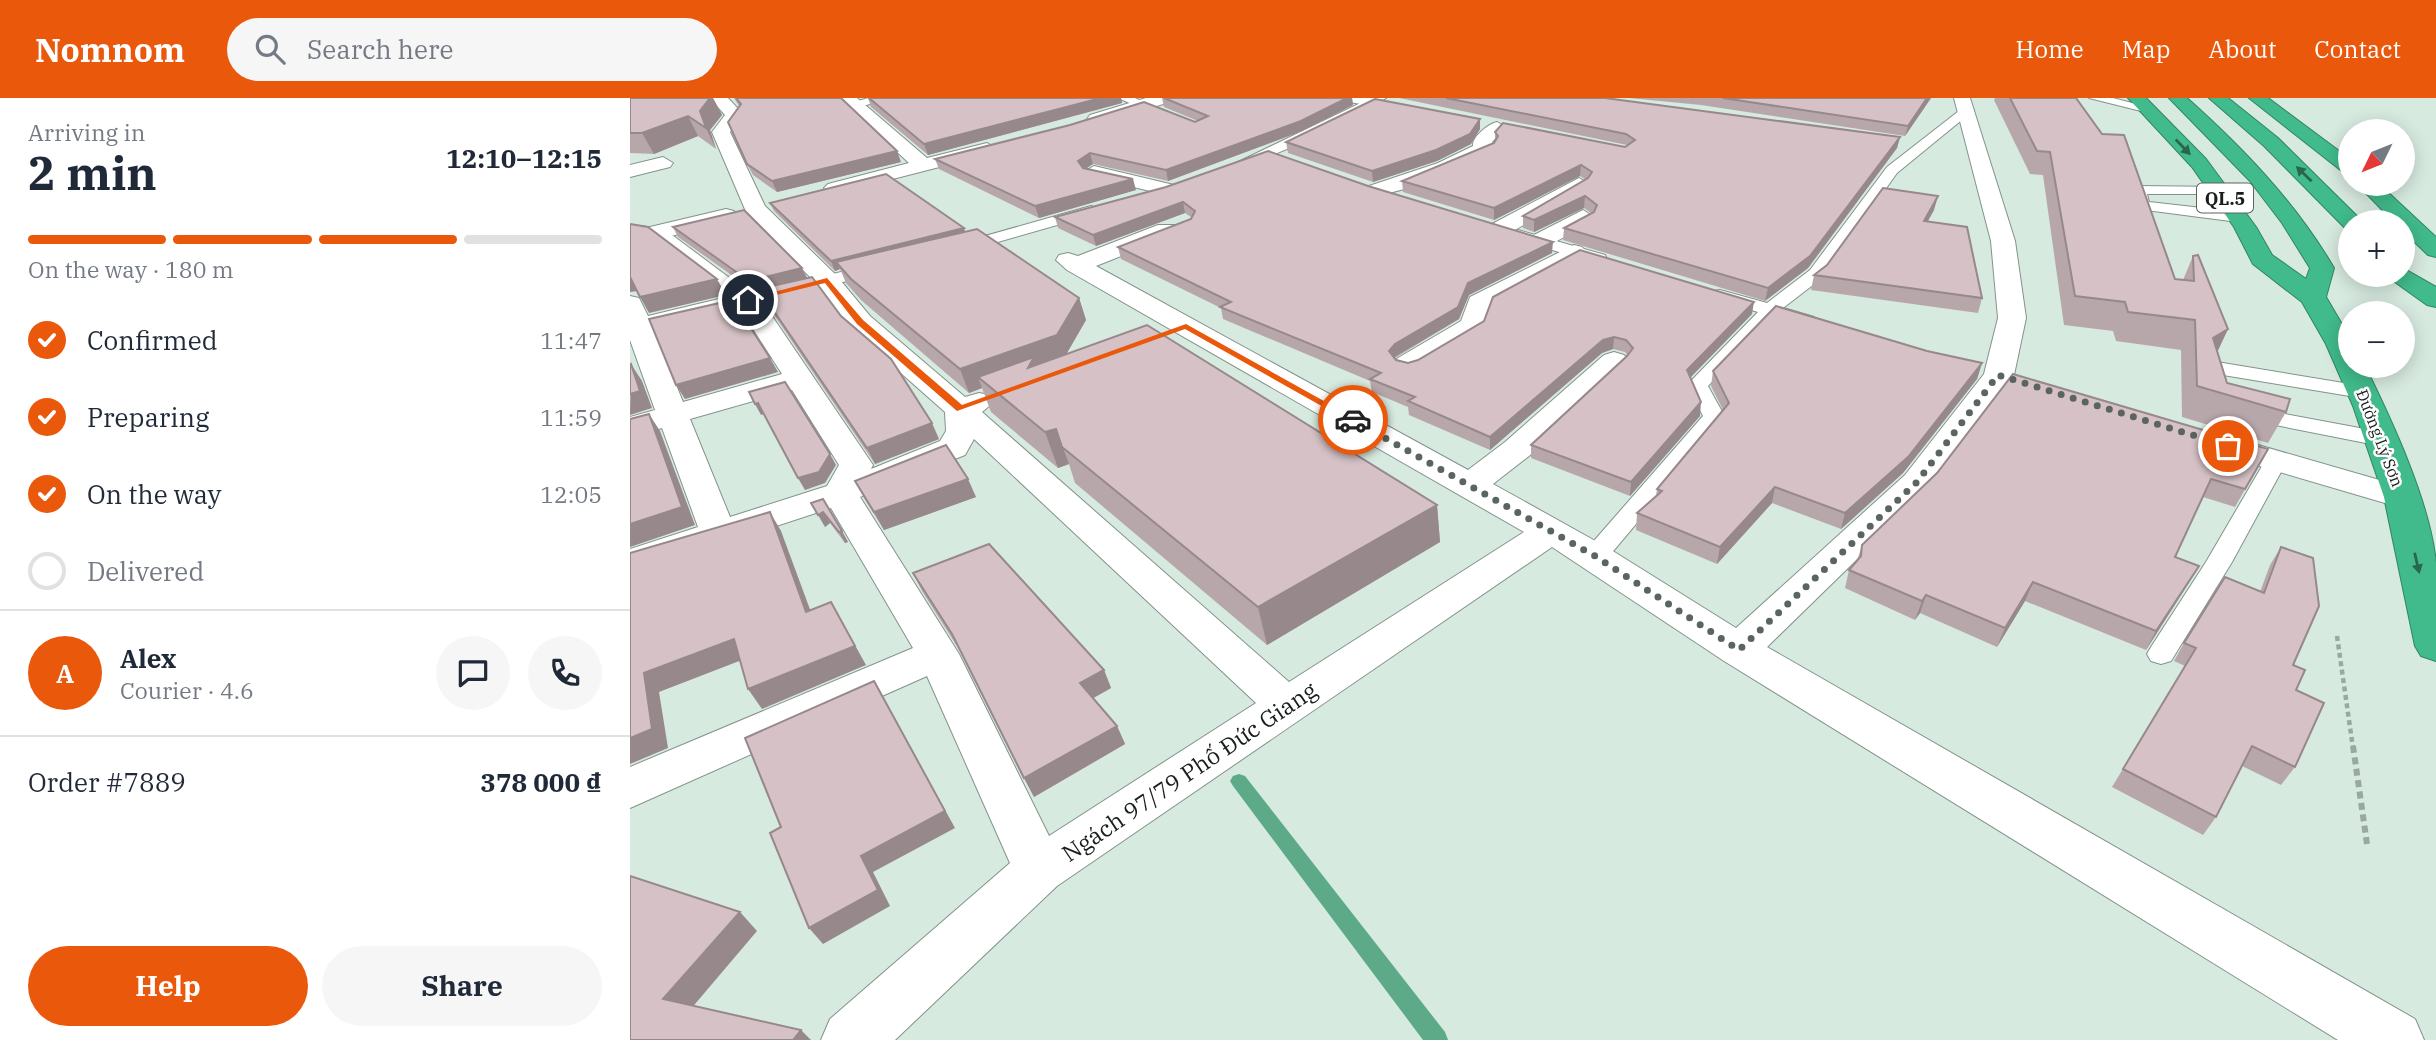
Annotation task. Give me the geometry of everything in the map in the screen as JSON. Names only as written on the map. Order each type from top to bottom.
[{"type":"highway","name":"QL.5","points":[[2177,98],[2256,175],[2302,230],[2322,268],[2313,297]]},
{"type":"highway","points":[[2217,98],[2271,142],[2340,210]]},
{"type":"highway","points":[[2257,98],[2338,159]]},
{"type":"highway","name":"Đường Lý Sơn","points":[[2141,103],[2199,163],[2238,217],[2262,259],[2313,297],[2340,344],[2362,392],[2402,497],[2436,646]]},
{"type":"highway","points":[[2380,196],[2436,250]]},
{"type":"highway","points":[[2415,285],[2436,299]]},
{"type":"street","points":[[719,98],[734,114],[721,132],[765,206],[860,322],[961,409],[1287,706]]},
{"type":"street","points":[[1078,125],[1164,98]]},
{"type":"street","points":[[1355,98],[1383,102]]},
{"type":"street","points":[[851,101],[923,166]]},
{"type":"street","points":[[1739,650],[1917,482],[2000,376],[2012,318],[2003,241],[1965,104]]},
{"type":"street","points":[[1370,188],[1445,167],[1486,147],[1481,143],[1503,128]]},
{"type":"street","points":[[822,191],[1000,146]]},
{"type":"street","points":[[630,171],[663,163]]},
{"type":"street","points":[[1094,172],[1174,187]]},
{"type":"street","points":[[1494,227],[1579,184]]},
{"type":"street","points":[[658,232],[765,206]]},
{"type":"street","points":[[1540,241],[1583,217]]},
{"type":"street","points":[[1184,222],[1072,263],[1167,333],[1470,485],[1595,556],[1739,650],[2394,1040]]},
{"type":"street","points":[[1408,364],[1473,325],[1479,303],[1574,251]]},
{"type":"street","points":[[718,532],[632,320],[748,300],[856,465],[840,493]]},
{"type":"street","points":[[1470,485],[1517,449],[1614,361]]},
{"type":"street","points":[[630,427],[800,378]]},
{"type":"street","points":[[961,409],[1011,390]]},
{"type":"street","points":[[630,562],[840,493],[953,448],[962,431],[961,409]]},
{"type":"street","points":[[2184,433],[2402,497]]},
{"type":"street","points":[[840,493],[938,654],[1039,870]]},
{"type":"street","name":"Ngách 97/79 Phố Đức Giang","points":[[850,1040],[1039,870],[1551,531]]},
{"type":"street","points":[[630,788],[938,654]]},
{"type":"lane","points":[[851,101],[887,98]]},
{"type":"lane","points":[[1124,98],[1180,119]]},
{"type":"lane","points":[[2095,98],[2141,103]]},
{"type":"lane","points":[[1232,167],[1270,154],[1383,102]]},
{"type":"lane","points":[[1595,556],[1714,417],[1697,385],[1771,309],[1816,274],[1892,170],[1916,144],[1965,104]]},
{"type":"lane","points":[[1475,123],[1503,128]]},
{"type":"lane","points":[[1270,154],[1297,163]]},
{"type":"lane","points":[[1140,197],[1174,187]]},
{"type":"lane","points":[[1370,188],[1404,200]]},
{"type":"lane","points":[[2219,190],[2138,190],[2143,206],[2238,217]]},
{"type":"lane","points":[[941,252],[1100,208]]},
{"type":"lane","points":[[1494,227],[1611,263]]},
{"type":"lane","points":[[630,230],[658,232],[748,300],[890,265]]},
{"type":"lane","points":[[1698,289],[1824,326]]},
{"type":"lane","points":[[2362,392],[2211,367],[2222,408],[2381,439]]},
{"type":"lane","points":[[2161,654],[2276,461]]},
{"type":"path","points":[[2337,636],[2367,844]]},
{"type":"building","points":[[630,98],[710,98],[700,111],[706,128],[688,116],[642,133],[630,133]]},
{"type":"building","points":[[736,98],[841,98],[897,151],[772,181],[747,164],[728,122],[741,104]]},
{"type":"building","points":[[869,98],[1101,98],[924,144]]},
{"type":"building","points":[[1164,98],[1347,98],[1301,121],[1166,170],[1090,153],[1078,161],[1083,168],[1133,179],[1035,206],[935,159],[1070,125],[1144,102],[1195,122],[1208,116]]},
{"type":"building","points":[[1446,98],[1605,98],[1900,137],[1810,256],[1768,288],[1564,228],[1594,212],[1597,205],[1585,196],[1534,220],[1523,216],[1588,178],[1592,172],[1581,165],[1494,208],[1402,181],[1494,143],[1498,136],[1495,132],[1503,123],[1625,147],[1635,140],[1626,134]]},
{"type":"building","points":[[1723,98],[1927,98],[1908,126]]},
{"type":"building","points":[[2010,98],[2076,98],[2102,134],[2124,135],[2175,279],[2194,281],[2193,256],[2198,255],[2228,329],[2213,338],[2227,383],[2290,399],[2286,412],[2197,386],[2195,320],[2128,312],[2125,302],[2075,296],[2050,152],[2037,151]]},
{"type":"building","points":[[1375,99],[1480,119],[1470,134],[1436,150],[1372,171],[1286,142]]},
{"type":"building","points":[[1268,151],[1368,186],[1553,242],[1468,283],[1458,307],[1395,344],[1389,351],[1396,360],[1408,363],[1418,360],[1484,321],[1493,297],[1580,250],[1754,302],[1687,370],[1701,402],[1631,482],[1531,445],[1627,356],[1633,348],[1626,340],[1614,337],[1603,340],[1490,437],[1408,401],[1415,397],[1370,379],[1381,373],[1220,307],[1231,302],[1118,247],[1191,219],[1195,211],[1183,202],[1093,235],[1055,217],[1166,187]]},
{"type":"building","points":[[886,174],[964,228],[831,261],[770,203]]},
{"type":"building","points":[[1883,188],[1938,196],[1924,221],[1967,227],[1982,298],[1814,275],[1827,265]]},
{"type":"building","points":[[744,210],[802,268],[749,281],[673,227]]},
{"type":"building","points":[[630,224],[648,227],[717,279],[640,297],[630,277]]},
{"type":"building","points":[[977,229],[1079,298],[1057,335],[960,369],[851,279],[836,262]]},
{"type":"building","points":[[812,277],[841,316],[891,359],[932,423],[867,448],[759,289]]},
{"type":"building","points":[[733,300],[770,358],[676,385],[649,319]]},
{"type":"building","points":[[1776,306],[1927,351],[1982,363],[1908,457],[1845,513],[1775,487],[1720,547],[1637,513],[1662,491],[1657,489],[1729,403],[1713,371]]},
{"type":"building","points":[[1147,325],[1437,505],[1258,607],[1062,447],[1056,429],[1045,432],[978,377],[1034,357],[1028,368]]},
{"type":"building","points":[[630,365],[640,391],[630,394]]},
{"type":"building","points":[[2013,374],[2268,449],[2245,489],[2211,479],[2175,557],[2199,566],[2156,631],[2033,582],[2005,628],[1926,595],[1922,601],[1849,570],[1861,556],[1862,545],[1937,473]]},
{"type":"building","points":[[785,382],[830,454],[819,472],[798,478],[758,403],[755,404],[749,392]]},
{"type":"building","points":[[649,414],[682,507],[630,524],[630,419]]},
{"type":"building","points":[[946,445],[968,479],[874,512],[855,481]]},
{"type":"building","points":[[823,499],[842,531],[839,532],[823,512],[818,515],[811,503]]},
{"type":"building","points":[[770,512],[806,612],[831,602],[855,646],[748,689],[734,639],[644,673],[652,729],[630,738],[630,553]]},
{"type":"building","points":[[989,544],[1104,670],[1080,683],[1117,726],[1024,778],[952,634],[913,573]]},
{"type":"building","points":[[2281,547],[2313,558],[2319,606],[2293,665],[2305,670],[2296,690],[2324,703],[2295,767],[2252,746],[2216,817],[2123,769],[2196,648],[2184,643],[2225,577],[2264,593]]},
{"type":"building","points":[[874,681],[945,811],[861,856],[878,890],[809,928],[770,833],[781,827],[745,738]]},
{"type":"building","points":[[630,876],[740,912],[663,999],[801,1030],[793,1040],[630,1040]]},
{"type":"waterway","points":[[1239,781],[1437,1040]]},
{"type":"way so far","points":[[1353,420],[1595,556],[1739,650],[1917,482],[1998,375],[2228,446]]},
{"type":"route","points":[[748,300],[827,280],[860,322],[961,409],[1186,326],[1353,420]]}]
